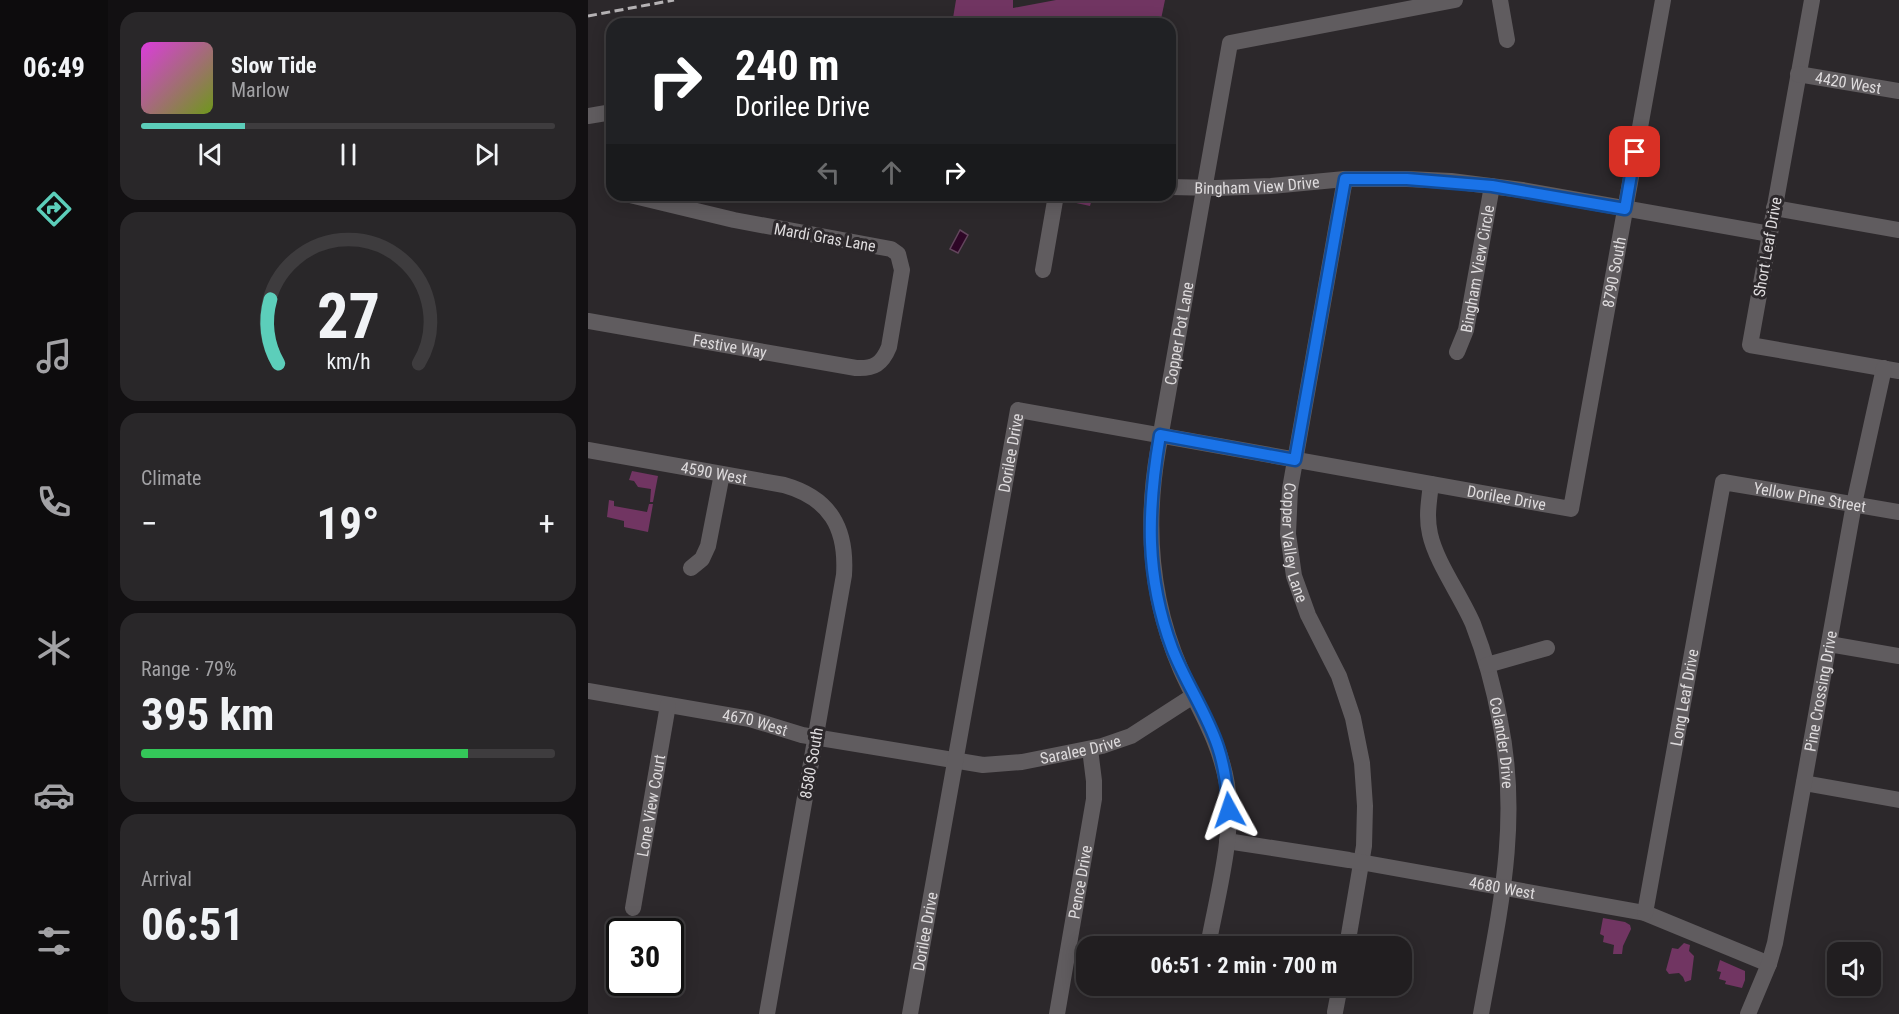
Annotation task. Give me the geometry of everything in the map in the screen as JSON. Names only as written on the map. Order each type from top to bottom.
[{"type":"street","name":"Copper Pot Lane","points":[[1210,936],[1227,841],[1229,810],[1224,766],[1212,731],[1181,668],[1165,626],[1153,569],[1151,506],[1152,482],[1160,435],[1230,42],[1455,0]]},
{"type":"street","points":[[1500,0],[1507,40]]},
{"type":"street","name":"8790 South","points":[[1571,509],[1663,0]]},
{"type":"street","name":"Short Leaf Drive","points":[[1812,0],[1750,345],[1892,369]]},
{"type":"street","name":"4420 West","points":[[1798,74],[1899,91]]},
{"type":"street","points":[[588,116],[606,113]]},
{"type":"street","name":"Bingham View Drive","points":[[1176,187],[1271,186],[1345,179],[1407,179],[1492,186],[1770,234]]},
{"type":"street","name":"Copper Valley Lane","points":[[1345,179],[1290,489],[1288,534],[1294,576],[1308,615],[1339,676],[1353,718],[1362,763],[1365,806],[1364,839],[1349,936]]},
{"type":"street","name":"Bingham View Circle","points":[[1457,352],[1466,330],[1492,186]]},
{"type":"street","name":"Mardi Gras Lane","points":[[655,201],[734,220],[891,249],[898,254],[901,262],[901,279],[889,347],[885,357],[871,367]]},
{"type":"street","points":[[1042,270],[1055,201]]},
{"type":"street","points":[[1774,208],[1899,230]]},
{"type":"street","name":"Festive Way","points":[[588,321],[856,368],[871,367]]},
{"type":"street","name":"Pine Crossing Drive","points":[[1748,1014],[1769,964],[1779,925],[1854,504],[1892,369]]},
{"type":"street","name":"Dorilee Drive","points":[[910,1014],[1018,410],[1571,509]]},
{"type":"street","name":"4590 West","points":[[588,450],[799,489],[815,498],[831,514]]},
{"type":"street","points":[[691,568],[702,559],[708,546],[722,474]]},
{"type":"street","name":"Yellow Pine Street","points":[[1723,482],[1899,512]]},
{"type":"street","name":"Long Leaf Drive","points":[[1645,914],[1723,482]]},
{"type":"street","name":"Colander Drive","points":[[1431,484],[1428,520],[1430,535],[1437,554],[1473,624],[1487,665],[1501,722],[1508,769],[1509,838],[1503,888],[1481,1014]]},
{"type":"street","name":"8580 South","points":[[767,1014],[844,575],[843,539],[831,514]]},
{"type":"street","points":[[1829,644],[1899,656]]},
{"type":"street","points":[[1487,665],[1547,648]]},
{"type":"street","name":"4670 West","points":[[588,691],[750,719],[780,730],[815,738],[955,762]]},
{"type":"street","name":"Saralee Drive","points":[[955,762],[983,765],[1008,764],[1090,749],[1131,736],[1194,696]]},
{"type":"street","name":"Lone View Court","points":[[633,908],[668,705]]},
{"type":"street","name":"Pence Drive","points":[[1057,1014],[1095,799],[1090,749]]},
{"type":"street","points":[[1804,783],[1899,800]]},
{"type":"street","name":"4680 West","points":[[1227,841],[1645,914],[1769,964]]},
{"type":"street","points":[[1335,1012],[1338,996]]},
{"type":"shaded area","points":[[956,0],[1013,0],[1013,8],[1056,0],[1165,0],[1161,18],[953,18]]},
{"type":"shaded area","points":[[1067,201],[1091,201],[1090,206]]},
{"type":"shaded area","points":[[960,230],[968,235],[958,253],[950,249]]},
{"type":"shaded area","points":[[632,471],[658,476],[653,502],[650,502],[651,489],[638,487],[634,481],[629,480]]},
{"type":"shaded area","points":[[609,500],[614,501],[614,506],[647,512],[649,504],[653,504],[648,532],[624,527],[624,521],[607,517]]},
{"type":"shaded area","points":[[1603,918],[1630,925],[1631,929],[1622,954],[1613,954],[1614,945],[1603,942],[1604,936],[1600,934]]},
{"type":"shaded area","points":[[1684,943],[1690,945],[1689,951],[1694,956],[1691,980],[1685,982],[1679,973],[1669,974],[1666,970],[1672,948],[1678,949]]},
{"type":"shaded area","points":[[1720,960],[1745,971],[1742,988],[1725,984],[1726,981],[1719,979],[1721,972],[1717,971]]},
{"type":"railway","points":[[588,16],[674,0]]},
{"type":"route","points":[[1229,810],[1224,766],[1219,748],[1172,647],[1158,597],[1150,528],[1152,482],[1160,435],[1295,460],[1345,179],[1451,181],[1522,190],[1625,209],[1635,152]]}]
